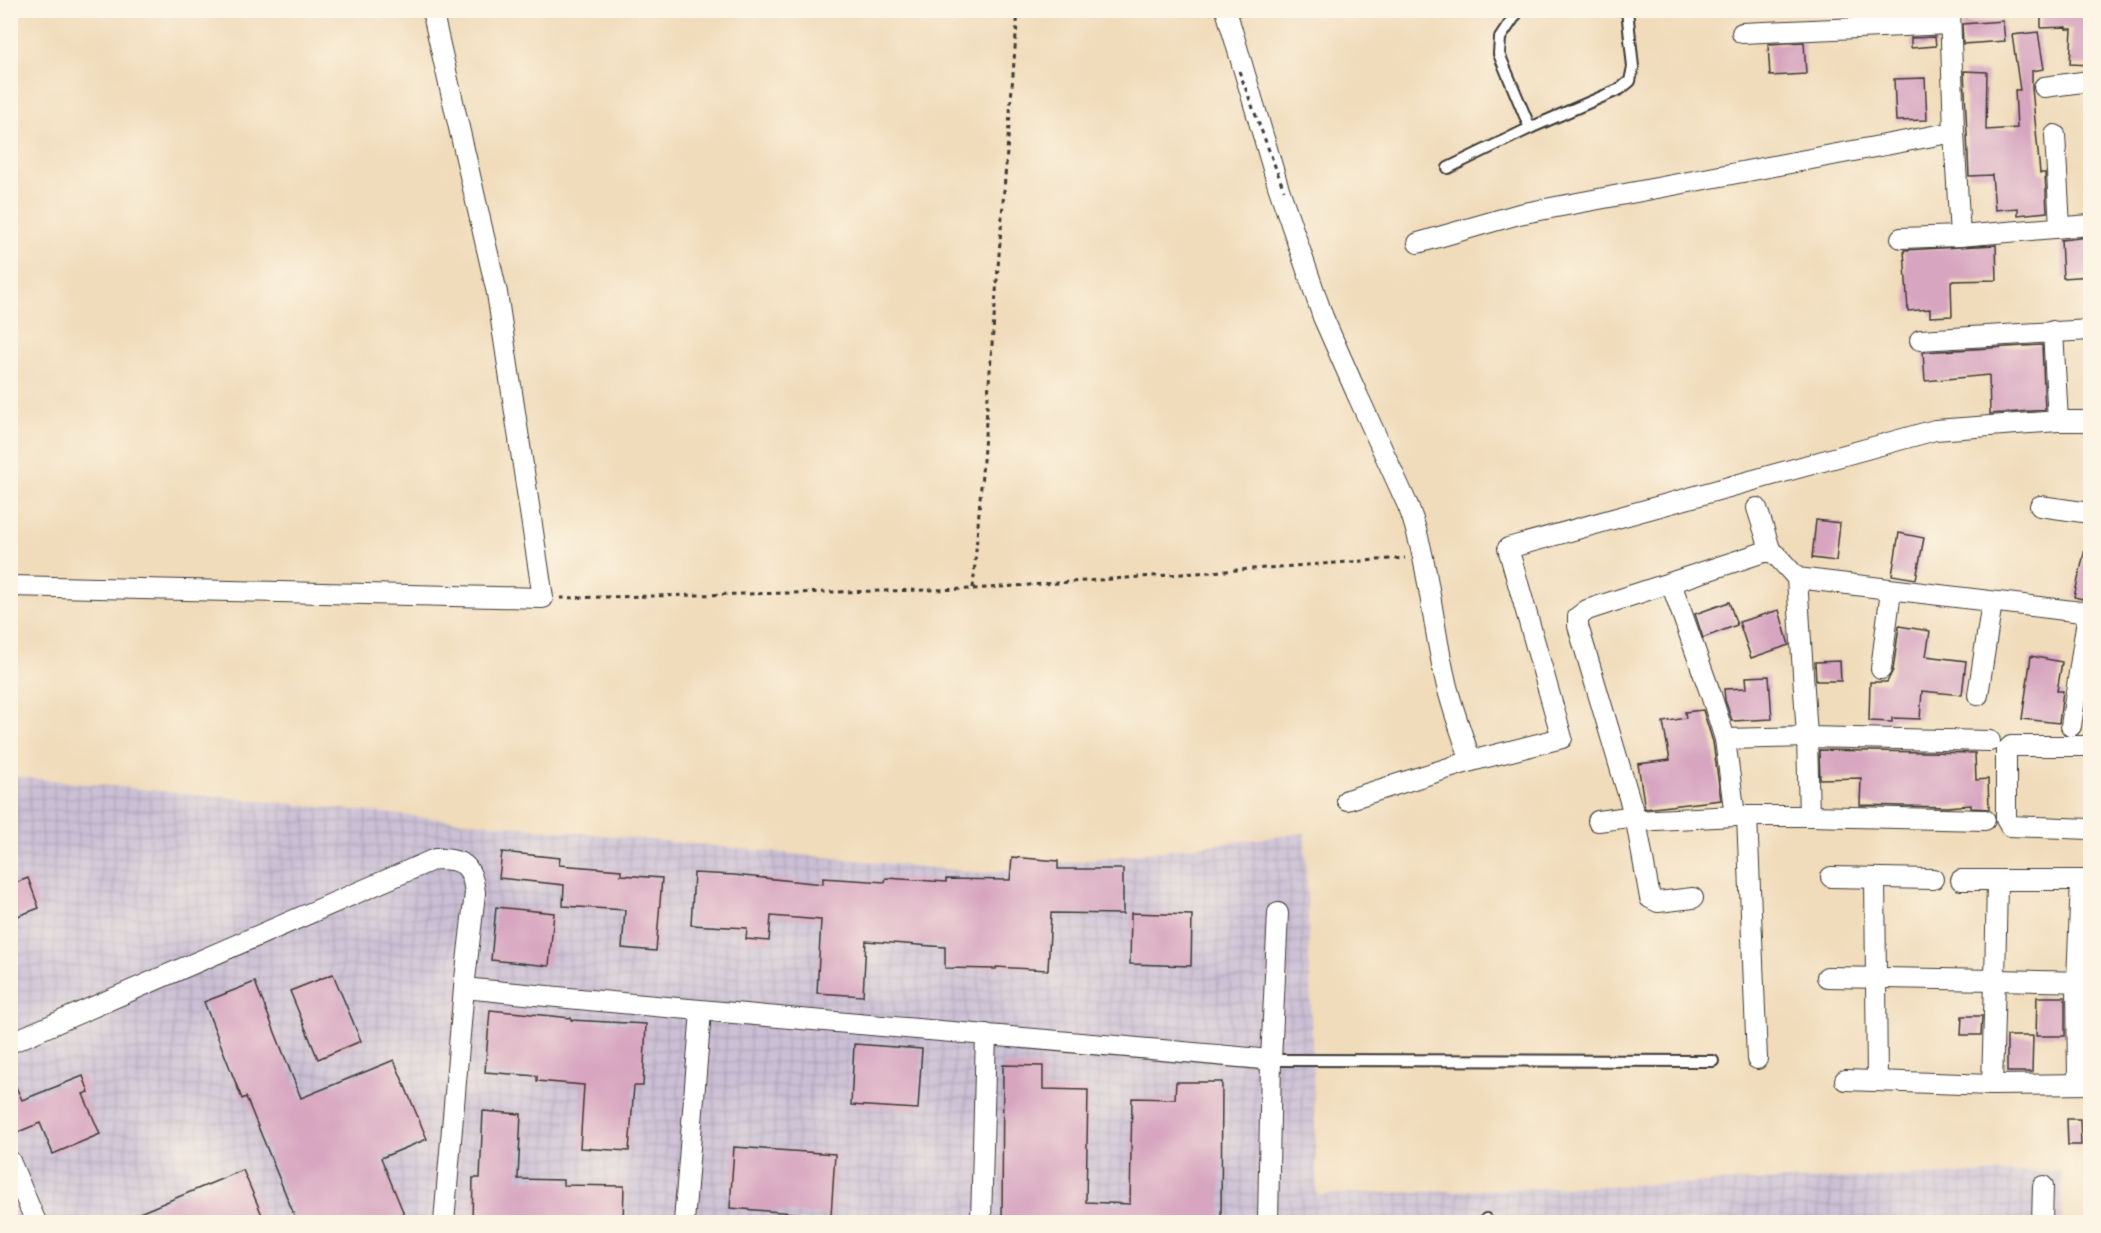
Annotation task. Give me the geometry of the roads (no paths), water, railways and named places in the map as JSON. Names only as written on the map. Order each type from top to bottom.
[{"type":"street","points":[[10,586],[543,598],[497,293],[432,10]]},
{"type":"street","points":[[1226,10],[1278,186],[1323,317],[1409,508],[1418,533],[1445,679],[1471,762]]},
{"type":"street","points":[[1742,33],[1950,17],[1960,236]]},
{"type":"street","points":[[2044,87],[2091,81]]},
{"type":"street","points":[[1418,243],[1519,214],[1954,132]]},
{"type":"street","points":[[2055,135],[2060,227]]},
{"type":"street","points":[[1901,238],[1960,236],[2091,225]]},
{"type":"street","points":[[1920,340],[2091,330]]},
{"type":"street","points":[[2053,331],[2058,421]]},
{"type":"street","points":[[1347,800],[1471,762],[1562,738],[1508,548],[1935,430],[2058,421],[2091,421]]},
{"type":"street","points":[[2040,506],[2091,513]]},
{"type":"street","points":[[1757,508],[1771,552],[1797,578],[2089,613],[2071,726]]},
{"type":"street","points":[[1693,898],[1658,902],[1650,898],[1636,818],[1578,626],[1578,617],[1587,610],[1764,552],[1771,552]]},
{"type":"street","points":[[1797,578],[1807,737],[1809,816]]},
{"type":"street","points":[[1671,583],[1725,739],[1741,816],[1757,1059]]},
{"type":"street","points":[[1881,669],[1891,590]]},
{"type":"street","points":[[1978,695],[1992,602]]},
{"type":"street","points":[[1725,739],[1807,737],[1990,741]]},
{"type":"street","points":[[2091,746],[2011,746],[2006,751],[2006,819],[2010,826],[2091,828]]},
{"type":"street","points":[[1598,821],[1741,816],[1985,820]]},
{"type":"street","points":[[10,1043],[435,859],[453,859],[467,867],[474,878],[475,893],[464,988],[444,1222]]},
{"type":"street","points":[[1831,877],[1933,879]]},
{"type":"street","points":[[1875,878],[1877,1081]]},
{"type":"street","points":[[1845,1080],[1992,1085],[2084,1083],[2086,880],[1961,880]]},
{"type":"street","points":[[1992,1085],[1997,881]]},
{"type":"street","points":[[1268,1222],[1271,1060],[1278,913]]},
{"type":"street","points":[[1827,978],[2084,982]]},
{"type":"street","points":[[464,988],[701,1011],[1271,1060]]},
{"type":"street","points":[[684,1222],[701,1011]]},
{"type":"street","points":[[981,1222],[986,1034]]},
{"type":"street","points":[[10,1161],[36,1222]]},
{"type":"street","points":[[2042,1222],[2043,1186]]},
{"type":"lane","points":[[1519,10],[1500,38],[1499,54],[1530,128]]},
{"type":"lane","points":[[1448,168],[1530,128],[1620,89],[1630,81],[1633,67],[1627,10]]},
{"type":"lane","points":[[1271,1060],[1713,1061]]}]
